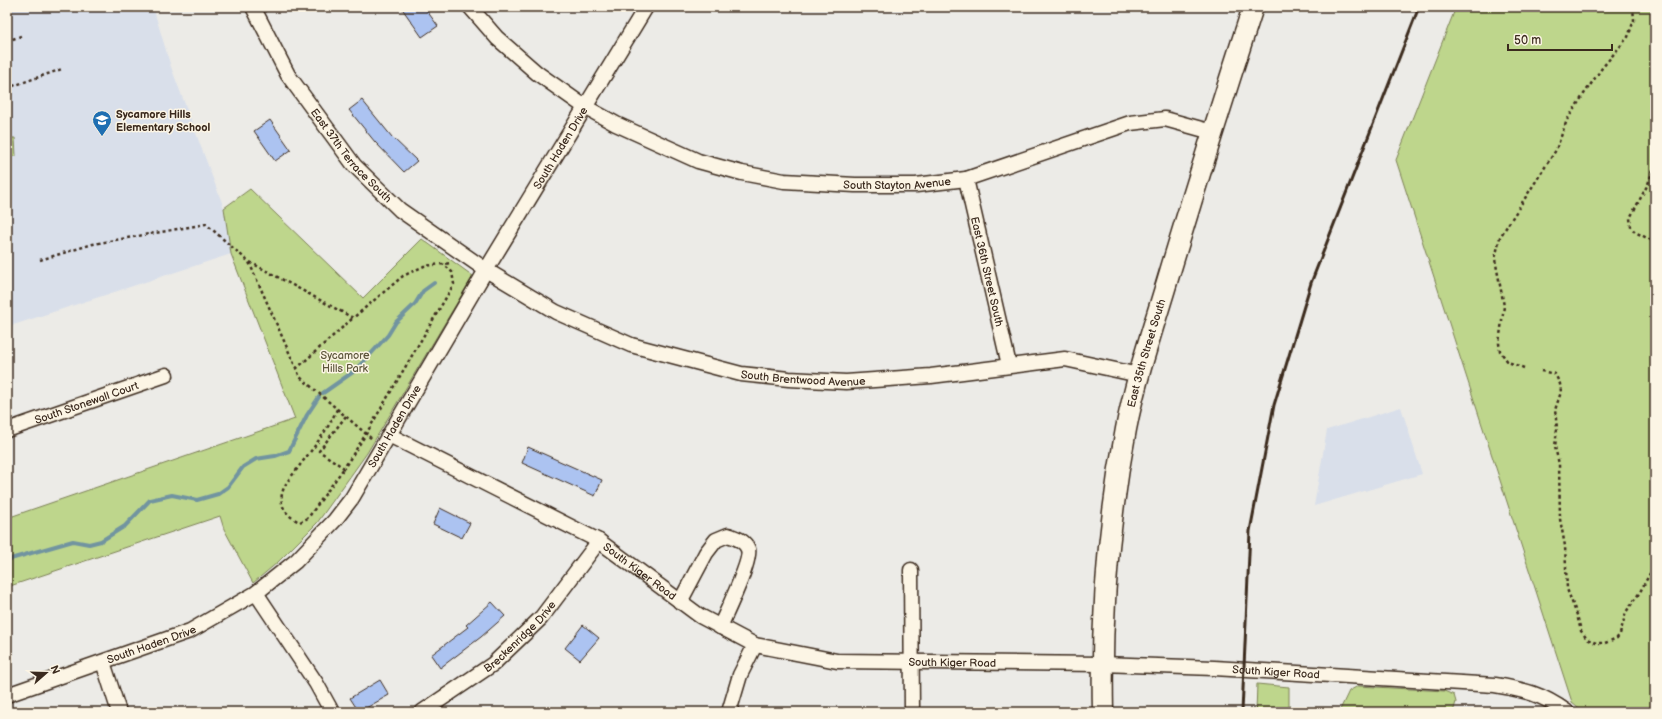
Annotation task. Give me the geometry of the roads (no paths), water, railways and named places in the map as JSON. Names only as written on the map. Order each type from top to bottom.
[{"type":"main road","name":"East 35th Street South","points":[[1103,712],[1102,664],[1106,576],[1114,502],[1126,428],[1139,375],[1212,132],[1253,7]]},
{"type":"street","name":"East 37th Terrace South","points":[[253,7],[288,75],[354,165],[400,210],[486,270]]},
{"type":"street","name":"South Stayton Avenue","points":[[470,7],[497,38],[537,73],[586,107],[616,124],[698,161],[742,173],[784,181],[855,185],[916,185],[966,179],[1130,123],[1165,119],[1212,132]]},
{"type":"street","name":"South Haden Drive","points":[[7,695],[190,631],[256,593],[296,561],[335,520],[352,498],[486,270],[646,7]]},
{"type":"street","name":"East 36th Street South","points":[[966,179],[1009,365]]},
{"type":"street","name":"South Brentwood Avenue","points":[[486,270],[556,312],[631,345],[741,374],[846,382],[930,376],[1065,359],[1139,375]]},
{"type":"street","name":"South Stonewall Court","points":[[7,430],[166,375]]},
{"type":"street","name":"South Kiger Road","points":[[389,435],[599,541],[700,616],[755,644],[837,661],[1102,664],[1222,669],[1495,685],[1526,690],[1545,697],[1567,712]]},
{"type":"street","points":[[680,602],[706,553],[716,540],[728,534],[740,539],[748,549],[748,561],[720,627]]},
{"type":"street","name":"Breckenridge Drive","points":[[422,712],[493,664],[541,618],[599,541]]},
{"type":"street","points":[[911,570],[912,712]]},
{"type":"street","points":[[256,593],[316,683],[332,712]]},
{"type":"street","points":[[729,712],[740,675],[755,644]]},
{"type":"street","points":[[103,662],[119,712]]},
{"type":"waterway","points":[[323,393],[353,372],[388,335],[396,322],[415,304],[423,291],[434,283]]},
{"type":"waterway","points":[[7,560],[73,541],[89,544],[101,541],[125,526],[150,500],[172,495],[197,500],[218,494],[228,487],[243,467],[256,459],[275,456],[289,451],[307,415],[319,397]]},
{"type":"railway","points":[[1242,712],[1250,531],[1274,405],[1311,283],[1419,7]]},
{"type":"place","name":"Sycamore Hills Elementary School","points":[[102,137]]},
{"type":"park label","name":"Sycamore Hills Park","points":[[345,361]]}]
